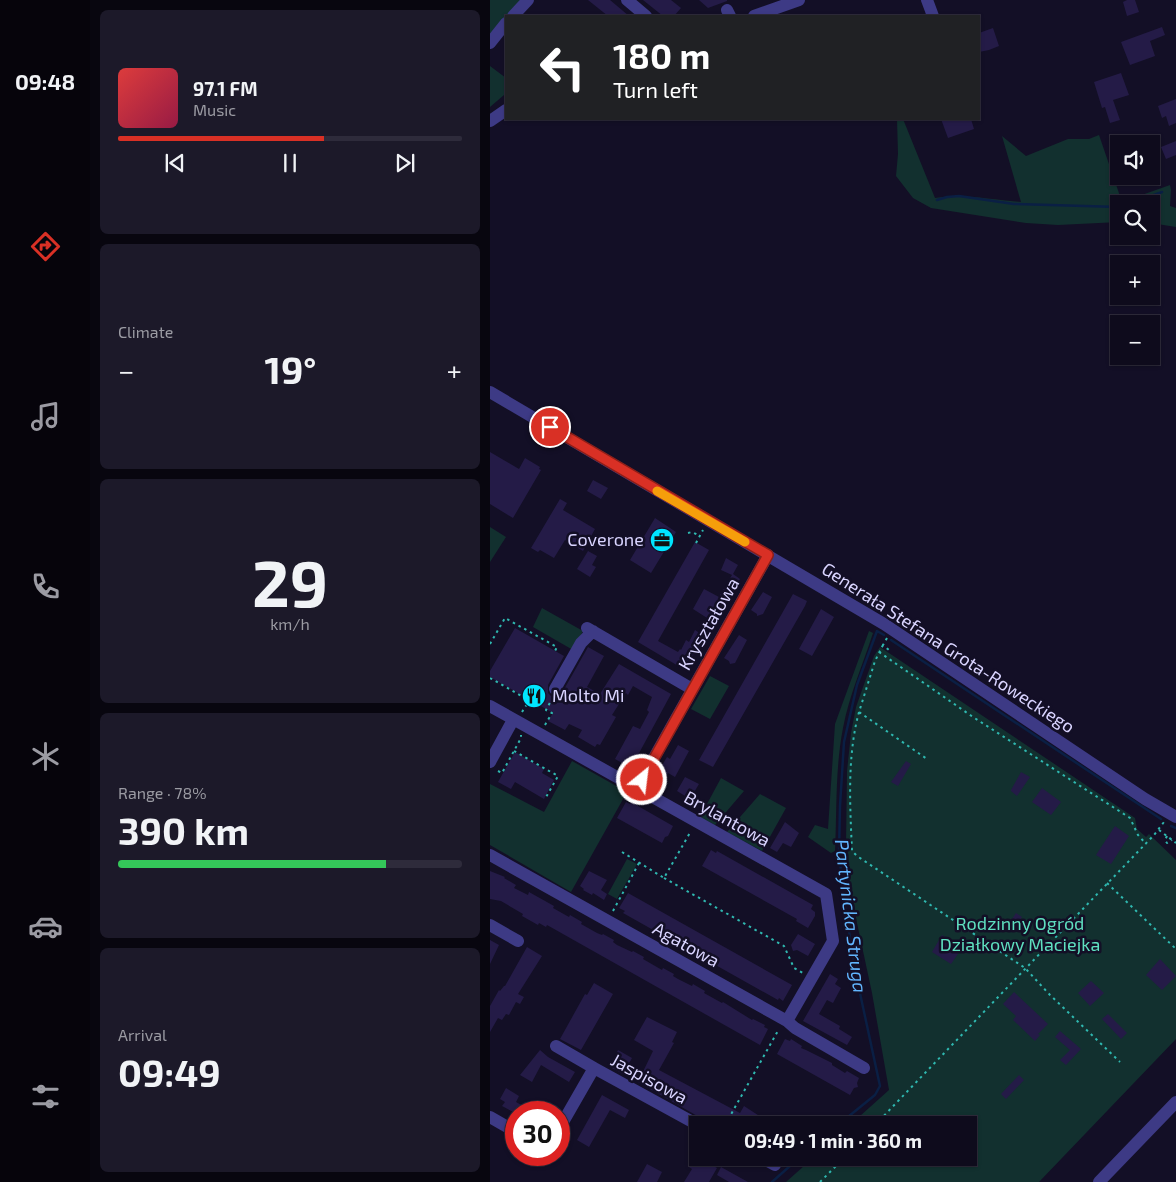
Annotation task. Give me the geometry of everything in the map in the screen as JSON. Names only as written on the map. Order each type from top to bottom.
[{"type":"street","points":[[514,15],[528,0]]},
{"type":"street","points":[[627,0],[645,15]]},
{"type":"street","points":[[757,15],[800,0]]},
{"type":"street","points":[[928,0],[933,15]]},
{"type":"street","points":[[490,43],[505,24]]},
{"type":"street","points":[[490,121],[505,111]]},
{"type":"street","name":"Generała Stefana Grota-Roweckiego","points":[[490,392],[892,629],[1173,816]]},
{"type":"street","name":"Kryształowa","points":[[636,788],[768,555]]},
{"type":"street","points":[[549,691],[590,630],[692,689]]},
{"type":"street","name":"Brylantowa","points":[[490,706],[826,894],[833,941],[784,1023]]},
{"type":"street","points":[[492,765],[518,722]]},
{"type":"street","name":"Agatowa","points":[[490,855],[864,1068]]},
{"type":"street","points":[[490,925],[518,941]]},
{"type":"street","points":[[556,1046],[594,1068]]},
{"type":"street","name":"Jaspisowa","points":[[570,1110],[594,1068],[689,1121]]},
{"type":"street","points":[[1099,1182],[1176,1102]]},
{"type":"street","points":[[490,1117],[505,1126]]},
{"type":"path","points":[[696,542],[706,526]]},
{"type":"path","points":[[688,533],[692,532],[700,536]]},
{"type":"path","points":[[490,644],[505,618],[557,647],[555,650]]},
{"type":"path","points":[[516,629],[518,625]]},
{"type":"path","points":[[892,629],[879,652],[859,712],[853,741],[851,783],[852,851],[856,856],[1026,968],[1050,995],[1120,1062]]},
{"type":"path","points":[[536,640],[537,636]]},
{"type":"path","points":[[883,645],[890,651]]},
{"type":"path","points":[[879,652],[973,717],[1130,818],[1138,836],[1146,844]]},
{"type":"path","points":[[490,678],[537,705],[549,691],[557,690],[546,710],[552,713],[542,729]]},
{"type":"path","points":[[492,765],[502,773],[521,738],[518,722],[529,700]]},
{"type":"path","points":[[859,712],[927,758]]},
{"type":"path","points":[[514,751],[558,776],[545,798]]},
{"type":"path","points":[[884,1116],[1173,816]]},
{"type":"path","points":[[664,878],[695,822]]},
{"type":"path","points":[[1159,830],[1176,843]]},
{"type":"path","points":[[1167,836],[1164,840],[1168,843],[1172,840]]},
{"type":"path","points":[[622,852],[784,946],[794,968],[806,975]]},
{"type":"path","points":[[611,915],[639,863]]},
{"type":"path","points":[[1107,883],[1176,949]]},
{"type":"path","points":[[730,1116],[784,1023]]},
{"type":"path","points":[[820,1182],[836,1166]]},
{"type":"green space","points":[[490,0],[523,0],[505,15],[490,37]]},
{"type":"green space","points":[[490,66],[505,77],[505,96],[490,107]]},
{"type":"green space","points":[[897,120],[903,120],[935,198],[967,197],[1021,202],[1002,136],[1026,156],[1068,139],[1089,139],[1099,135],[1110,167],[1110,185],[1116,185],[1120,195],[1110,195],[1110,222],[1058,225],[1026,223],[931,208],[913,198],[896,176],[898,154]]},
{"type":"green space","points":[[1170,185],[1170,206],[1176,208],[1176,227],[1160,224],[1160,195],[1142,195]]},
{"type":"green space","points":[[490,527],[506,537],[490,562]]},
{"type":"green space","points":[[542,608],[583,631],[573,650],[533,627]]},
{"type":"green space","points":[[869,631],[873,633],[852,692],[840,743],[837,774],[835,851],[831,853],[808,837],[815,825],[828,829],[835,724]]},
{"type":"green space","name":"Rodzinny Ogród Działkowy Maciejka","points":[[880,647],[1135,818],[1137,829],[1146,837],[1149,834],[1176,860],[1176,1039],[1039,1182],[786,1182],[804,1166],[977,1166],[977,1116],[860,1116],[889,1090],[872,993],[851,895],[846,844],[847,771],[851,733],[856,707],[874,656]]},
{"type":"green space","points":[[710,676],[729,686],[710,719],[691,709]]},
{"type":"green space","points":[[572,761],[627,792],[571,892],[490,845],[490,784],[544,812]]},
{"type":"green space","points":[[721,778],[744,791],[715,825],[700,817]]},
{"type":"green space","points":[[760,794],[786,808],[762,851],[727,832]]},
{"type":"green space","points":[[627,859],[637,864],[617,899],[608,894]]},
{"type":"building","points":[[588,0],[610,0],[628,15],[607,15]]},
{"type":"building","points":[[643,0],[671,0],[681,8],[675,15],[662,15]]},
{"type":"building","points":[[699,0],[727,0],[727,1],[708,8]]},
{"type":"building","points":[[1135,0],[1139,12],[1127,16],[1123,2]]},
{"type":"building","points":[[1162,27],[1165,35],[1150,41],[1155,56],[1130,65],[1121,42]]},
{"type":"building","points":[[993,28],[999,46],[980,52],[980,33]]},
{"type":"building","points":[[1121,73],[1129,95],[1113,100],[1120,120],[1110,123],[1105,107],[1102,108],[1094,82]]},
{"type":"building","points":[[1176,99],[1176,123],[1169,126],[1166,116],[1162,118],[1158,106]]},
{"type":"building","points":[[941,120],[971,120],[974,129],[948,138]]},
{"type":"building","points":[[1176,141],[1176,155],[1166,159],[1161,147]]},
{"type":"building","points":[[490,452],[519,469],[525,458],[540,467],[539,469],[541,470],[513,518],[490,504]]},
{"type":"building","points":[[593,480],[608,488],[601,499],[587,491]]},
{"type":"building","points":[[560,499],[567,503],[563,510],[595,529],[583,551],[565,540],[554,558],[540,550],[538,552],[531,548]]},
{"type":"building","points":[[655,518],[676,532],[651,573],[630,560]]},
{"type":"building","points":[[695,542],[709,550],[658,641],[678,652],[686,640],[689,642],[695,630],[704,636],[696,655],[694,654],[685,670],[638,642]]},
{"type":"building","points":[[588,551],[597,556],[592,565],[596,567],[590,577],[577,569]]},
{"type":"building","points":[[726,558],[738,565],[733,574],[740,579],[715,623],[693,609],[704,589],[719,597],[732,575],[721,570]]},
{"type":"building","points":[[763,592],[772,597],[763,614],[757,616],[751,610]]},
{"type":"building","points":[[793,594],[807,601],[805,606],[713,767],[699,760]]},
{"type":"building","points":[[821,609],[834,617],[812,656],[799,649]]},
{"type":"building","points":[[515,628],[564,656],[548,685],[548,693],[551,696],[559,696],[562,693],[588,647],[604,656],[587,687],[600,694],[619,664],[671,694],[631,768],[615,759],[633,726],[640,729],[649,712],[647,710],[652,697],[633,686],[628,695],[626,693],[612,715],[616,717],[600,745],[597,744],[595,747],[578,737],[582,730],[569,724],[565,730],[548,721],[553,713],[490,677],[490,671]]},
{"type":"building","points":[[739,635],[747,640],[735,663],[730,664],[724,658]]},
{"type":"building","points":[[678,745],[689,751],[675,777],[668,773],[666,777],[658,772],[667,757],[670,759]]},
{"type":"building","points":[[515,752],[544,769],[542,773],[554,780],[544,799],[515,782],[511,789],[498,782]]},
{"type":"building","points":[[906,761],[911,764],[898,786],[891,782]]},
{"type":"building","points":[[1021,772],[1030,777],[1017,796],[1011,790]]},
{"type":"building","points":[[685,777],[699,784],[690,799],[677,791]]},
{"type":"building","points":[[1042,788],[1061,802],[1051,815],[1032,802]]},
{"type":"building","points":[[626,802],[630,804],[631,802],[673,826],[662,843],[617,818]]},
{"type":"building","points":[[785,822],[799,833],[791,847],[783,843],[777,852],[770,848]]},
{"type":"building","points":[[1115,826],[1129,836],[1111,864],[1096,855]]},
{"type":"building","points":[[711,850],[716,853],[717,851],[813,905],[811,909],[815,912],[815,916],[808,928],[796,921],[797,919],[702,866]]},
{"type":"building","points":[[490,871],[505,877],[516,885],[514,888],[528,895],[529,892],[554,906],[553,908],[582,922],[581,924],[614,940],[613,942],[617,945],[633,951],[662,970],[663,968],[674,974],[673,976],[678,979],[692,986],[693,984],[705,991],[704,993],[752,1020],[765,1025],[764,1027],[768,1029],[760,1045],[547,925],[546,927],[539,923],[538,925],[501,901],[490,899]]},
{"type":"building","points":[[589,871],[607,880],[601,890],[607,894],[604,900],[593,893],[592,895],[583,890],[580,886]]},
{"type":"building","points":[[628,893],[792,985],[783,1001],[779,998],[778,1000],[623,913],[625,911],[619,908]]},
{"type":"building","points":[[1016,913],[1022,917],[1012,932],[1006,928]]},
{"type":"building","points":[[798,934],[815,944],[808,956],[797,950],[793,951],[791,945]]},
{"type":"building","points":[[942,935],[962,948],[951,964],[932,952]]},
{"type":"building","points":[[490,940],[499,945],[490,964]]},
{"type":"building","points":[[527,947],[542,956],[518,994],[524,997],[520,1004],[516,1002],[509,1015],[506,1014],[502,1020],[498,1018],[490,1032],[490,1006],[499,990],[505,986]]},
{"type":"building","points":[[1160,959],[1176,976],[1162,990],[1146,975]]},
{"type":"building","points":[[830,974],[838,979],[835,984],[841,988],[833,1003],[827,1000],[819,1014],[840,1026],[839,1029],[852,1037],[847,1045],[803,1021]]},
{"type":"building","points":[[1091,981],[1104,993],[1090,1006],[1078,993]]},
{"type":"building","points":[[594,983],[613,994],[581,1050],[560,1039],[585,994],[587,995]]},
{"type":"building","points":[[1014,992],[1048,1024],[1038,1034],[1040,1035],[1035,1041],[1013,1020],[1016,1016],[1003,1004]]},
{"type":"building","points":[[1108,1014],[1127,1033],[1121,1039],[1102,1019]]},
{"type":"building","points":[[647,1017],[677,1032],[672,1042],[674,1043],[659,1070],[740,1113],[744,1106],[759,1116],[697,1116],[638,1082],[653,1051],[634,1040]]},
{"type":"building","points":[[1060,1031],[1081,1049],[1066,1065],[1060,1060],[1070,1050],[1055,1037]]},
{"type":"building","points":[[785,1039],[790,1041],[791,1039],[802,1046],[801,1048],[832,1063],[832,1065],[845,1073],[847,1071],[859,1078],[858,1087],[854,1088],[850,1095],[777,1054]]},
{"type":"building","points":[[540,1050],[548,1057],[575,1072],[569,1082],[541,1065],[532,1082],[520,1075]]},
{"type":"building","points":[[618,1050],[632,1058],[623,1074],[610,1067]]},
{"type":"building","points":[[1019,1075],[1024,1080],[1006,1099],[1001,1094]]},
{"type":"building","points":[[506,1088],[519,1096],[516,1101],[505,1102],[500,1099]]},
{"type":"building","points":[[602,1095],[629,1110],[625,1118],[610,1110],[589,1147],[577,1140]]},
{"type":"building","points":[[647,1164],[662,1172],[657,1182],[637,1182]]},
{"type":"building","points":[[714,1166],[717,1168],[709,1182],[684,1182],[692,1169],[689,1167]]},
{"type":"building","points":[[721,1167],[748,1182],[729,1182],[717,1175]]},
{"type":"waterway","points":[[1154,195],[1162,192]]},
{"type":"waterway","points":[[937,200],[959,196],[1014,204],[1110,207]]},
{"type":"waterway","name":"Partynicka Struga","points":[[849,1116],[875,1095],[880,1086],[855,970],[839,853],[844,742],[857,685],[877,631],[884,635]]},
{"type":"waterway","points":[[891,640],[1161,819]]},
{"type":"waterway","points":[[1171,826],[1176,828]]},
{"type":"waterway","name":"Partynicka Struga","points":[[772,1182],[790,1166]]},
{"type":"slow traffic","points":[[657,491],[745,542]]},
{"type":"place","name":"Coverone","points":[[662,540]]},
{"type":"place","name":"Molto Mi","points":[[534,696]]},
{"type":"route","points":[[550,427],[768,555],[642,780]]}]
